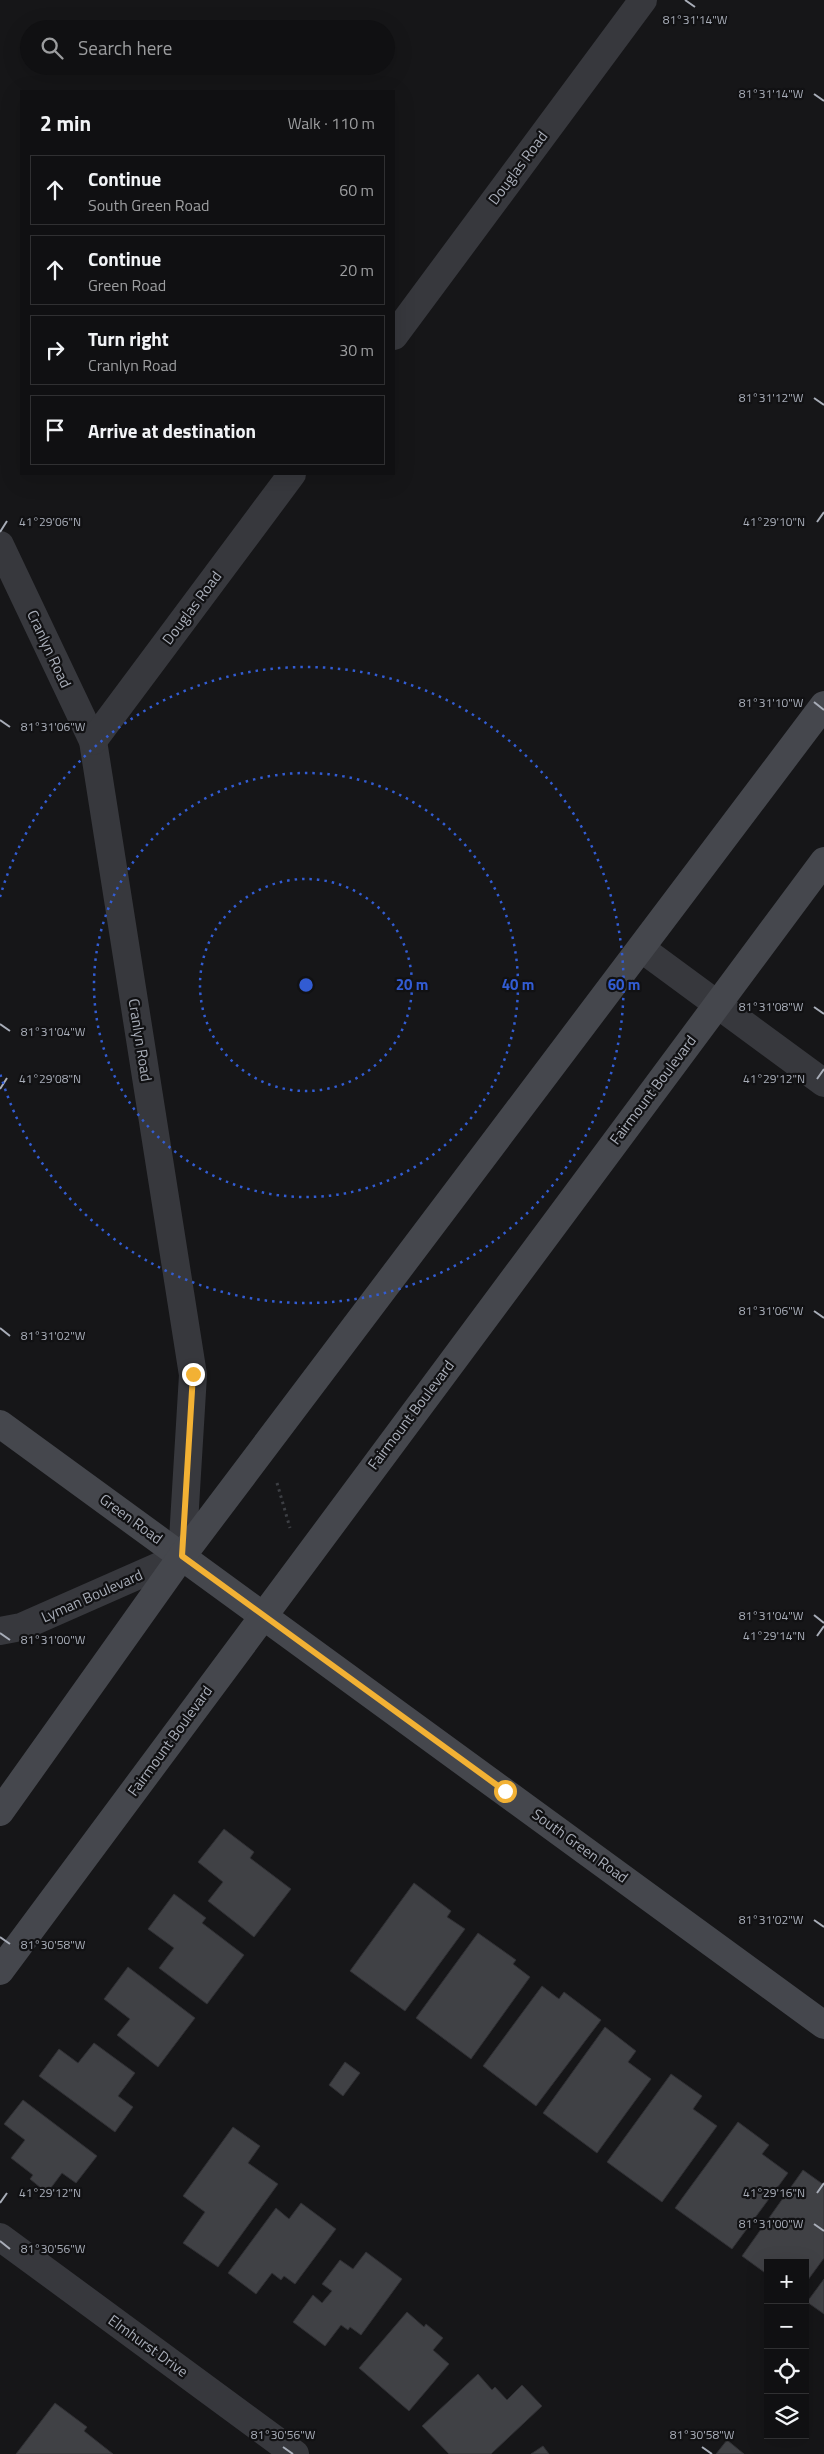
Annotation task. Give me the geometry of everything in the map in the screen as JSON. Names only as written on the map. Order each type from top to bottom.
[{"type":"main road","points":[[0,1812],[182,1556],[642,950],[824,705]]},
{"type":"main road","name":"Fairmount Boulevard","points":[[0,1971],[263,1614],[824,861]]},
{"type":"main road","name":"Green Road","points":[[0,1424],[263,1614]]},
{"type":"main road","name":"South Green Road","points":[[263,1614],[824,2025]]},
{"type":"street","name":"Douglas Road","points":[[395,335],[643,0]]},
{"type":"street","name":"Douglas Road","points":[[93,741],[291,475]]},
{"type":"street","name":"Cranlyn Road","points":[[0,545],[93,741],[193,1374],[182,1556]]},
{"type":"street","points":[[642,950],[824,1083]]},
{"type":"street","name":"Lyman Boulevard","points":[[0,1631],[21,1628],[182,1556]]},
{"type":"street","name":"Elmhurst Drive","points":[[0,2237],[295,2454]]},
{"type":"path","points":[[275,1476],[292,1536]]},
{"type":"building","points":[[224,1829],[254,1852],[250,1858],[291,1889],[254,1937],[208,1901],[223,1882],[198,1862]]},
{"type":"building","points":[[414,1883],[451,1911],[447,1917],[465,1929],[405,2011],[350,1971]]},
{"type":"building","points":[[174,1894],[206,1918],[202,1923],[244,1955],[207,2004],[159,1968],[174,1948],[148,1929]]},
{"type":"building","points":[[478,1933],[516,1960],[513,1964],[530,1977],[471,2059],[416,2018]]},
{"type":"building","points":[[128,1967],[195,2018],[158,2067],[117,2035],[130,2019],[104,1999]]},
{"type":"building","points":[[542,1986],[559,1999],[564,1992],[601,2020],[536,2106],[483,2066]]},
{"type":"building","points":[[605,2027],[636,2051],[628,2062],[651,2079],[597,2153],[543,2113]]},
{"type":"building","points":[[94,2043],[135,2073],[118,2096],[133,2107],[115,2132],[39,2076],[59,2049],[78,2063]]},
{"type":"building","points":[[345,2062],[360,2073],[343,2096],[329,2085]]},
{"type":"building","points":[[671,2074],[702,2096],[693,2109],[717,2126],[662,2202],[607,2162]]},
{"type":"building","points":[[23,2100],[97,2156],[76,2183],[62,2173],[47,2193],[30,2179],[33,2175],[11,2158],[25,2140],[4,2124]]},
{"type":"building","points":[[738,2122],[769,2145],[762,2154],[788,2173],[732,2249],[675,2208]]},
{"type":"building","points":[[233,2127],[260,2146],[248,2163],[278,2184],[218,2267],[183,2243],[205,2212],[183,2196]]},
{"type":"building","points":[[803,2170],[824,2185],[824,2258],[809,2279],[809,2259],[764,2259],[764,2272],[742,2256]]},
{"type":"building","points":[[301,2203],[336,2229],[295,2284],[284,2276],[281,2280],[272,2273],[256,2294],[228,2273],[276,2208],[289,2219]]},
{"type":"building","points":[[366,2252],[402,2279],[361,2335],[350,2327],[348,2330],[341,2325],[325,2346],[293,2322],[313,2295],[322,2303],[332,2291],[322,2284],[340,2260],[353,2269]]},
{"type":"building","points":[[824,2279],[824,2314],[809,2303],[809,2299]]},
{"type":"building","points":[[407,2312],[424,2327],[426,2324],[443,2338],[433,2350],[449,2364],[409,2411],[359,2368]]},
{"type":"building","points":[[478,2374],[492,2390],[495,2387],[507,2400],[522,2385],[542,2406],[491,2454],[449,2454],[422,2426]]},
{"type":"building","points":[[55,2403],[87,2427],[84,2431],[113,2454],[16,2454]]},
{"type":"building","points":[[727,2440],[744,2454],[716,2454]]},
{"type":"building","points":[[543,2446],[549,2454],[531,2454]]},
{"type":"route","points":[[193,1374],[182,1556],[505,1791]]}]
